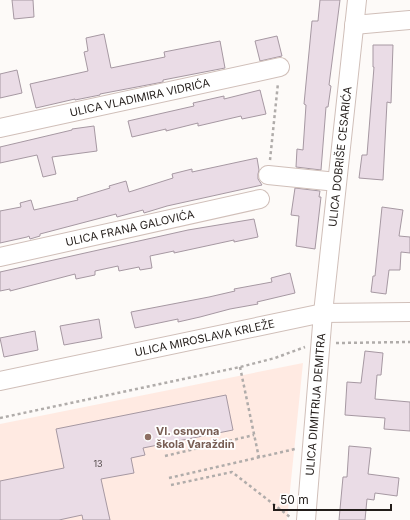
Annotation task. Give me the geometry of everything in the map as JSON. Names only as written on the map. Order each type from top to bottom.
[{"type":"street","name":"ULICA DOBRIŠE CESARIĆA","points":[[323,313],[357,0]]},
{"type":"street","points":[[354,25],[410,20]]},
{"type":"street","name":"ULICA VLADIMIRA VIDRIĆA","points":[[0,128],[280,67]]},
{"type":"street","points":[[268,175],[337,182]]},
{"type":"street","name":"ULICA FRANA GALOVIĆA","points":[[0,257],[260,199]]},
{"type":"street","name":"ULICA MIROSLAVA KRLEŽE","points":[[0,381],[323,313],[410,312]]},
{"type":"street","name":"ULICA DIMITRIJA DEMITRA","points":[[306,520],[323,313]]},
{"type":"path","points":[[268,175],[280,67]]},
{"type":"path","points":[[334,343],[410,342]]},
{"type":"path","points":[[0,418],[240,367],[275,358],[308,346]]},
{"type":"path","points":[[240,367],[259,458]]},
{"type":"path","points":[[165,456],[254,435]]},
{"type":"path","points":[[169,478],[312,446]]},
{"type":"path","points":[[171,485],[232,472],[294,520]]},
{"type":"shaded area","name":"VI. osnovna škola Varaždin","points":[[303,363],[287,520],[0,520],[0,424]]},
{"type":"building","points":[[12,0],[33,0],[34,17],[14,19]]},
{"type":"building","points":[[320,0],[340,0],[329,85],[331,86],[328,107],[326,107],[321,170],[296,167],[297,149],[303,150],[306,105],[304,104],[312,21],[318,21]]},
{"type":"building","points":[[104,34],[111,68],[165,57],[164,52],[220,41],[225,68],[36,108],[30,84],[88,71],[84,52],[88,51],[86,38]]},
{"type":"building","points":[[277,36],[282,56],[260,61],[255,41]]},
{"type":"building","points":[[373,45],[393,45],[391,103],[387,102],[383,180],[359,178],[362,155],[367,155],[374,67]]},
{"type":"building","points":[[17,70],[22,93],[0,98],[0,74]]},
{"type":"building","points":[[260,90],[266,114],[242,119],[241,116],[198,126],[198,123],[132,137],[128,121],[194,106],[193,103],[224,96],[224,99]]},
{"type":"building","points":[[94,126],[97,151],[52,157],[56,174],[43,177],[37,155],[0,163],[0,147],[72,129]]},
{"type":"building","points":[[257,158],[259,170],[258,179],[262,185],[167,206],[144,213],[143,210],[117,217],[116,214],[40,234],[40,236],[30,239],[29,236],[0,243],[0,211],[21,207],[20,203],[31,200],[34,210],[78,200],[77,198],[110,188],[109,186],[126,181],[129,192],[173,178],[172,174],[192,169],[192,172]]},
{"type":"building","points":[[295,188],[320,191],[319,197],[321,197],[315,249],[296,246],[299,216],[291,215]]},
{"type":"building","points":[[382,207],[403,210],[399,236],[410,237],[410,253],[401,252],[400,270],[389,270],[386,294],[371,292],[373,276],[375,276]]},
{"type":"building","points":[[254,219],[258,237],[234,242],[234,240],[174,253],[174,251],[150,256],[152,268],[140,270],[139,267],[119,271],[118,266],[95,271],[95,275],[76,279],[75,274],[10,291],[10,289],[0,291],[0,272],[188,230]]},
{"type":"building","points":[[290,273],[295,293],[257,302],[258,304],[230,309],[178,322],[178,319],[135,328],[131,312],[209,297],[235,291],[234,289],[272,282],[271,278]]},
{"type":"building","points":[[99,319],[102,338],[64,345],[60,326]]},
{"type":"building","points":[[35,331],[38,350],[4,357],[0,338]]},
{"type":"building","points":[[365,351],[383,353],[381,375],[377,375],[375,399],[410,402],[410,431],[384,429],[385,418],[345,415],[347,382],[361,383]]},
{"type":"building","points":[[226,395],[233,430],[143,448],[145,455],[131,458],[134,473],[101,479],[110,520],[83,520],[82,515],[59,520],[0,520],[0,481],[64,468],[56,429]]},
{"type":"building","points":[[349,446],[371,448],[368,474],[399,478],[397,496],[375,493],[374,500],[367,499],[365,520],[339,520],[343,477],[347,477]]},
{"type":"place","name":"VI. osnovna škola Varaždin","points":[[148,437]]}]
